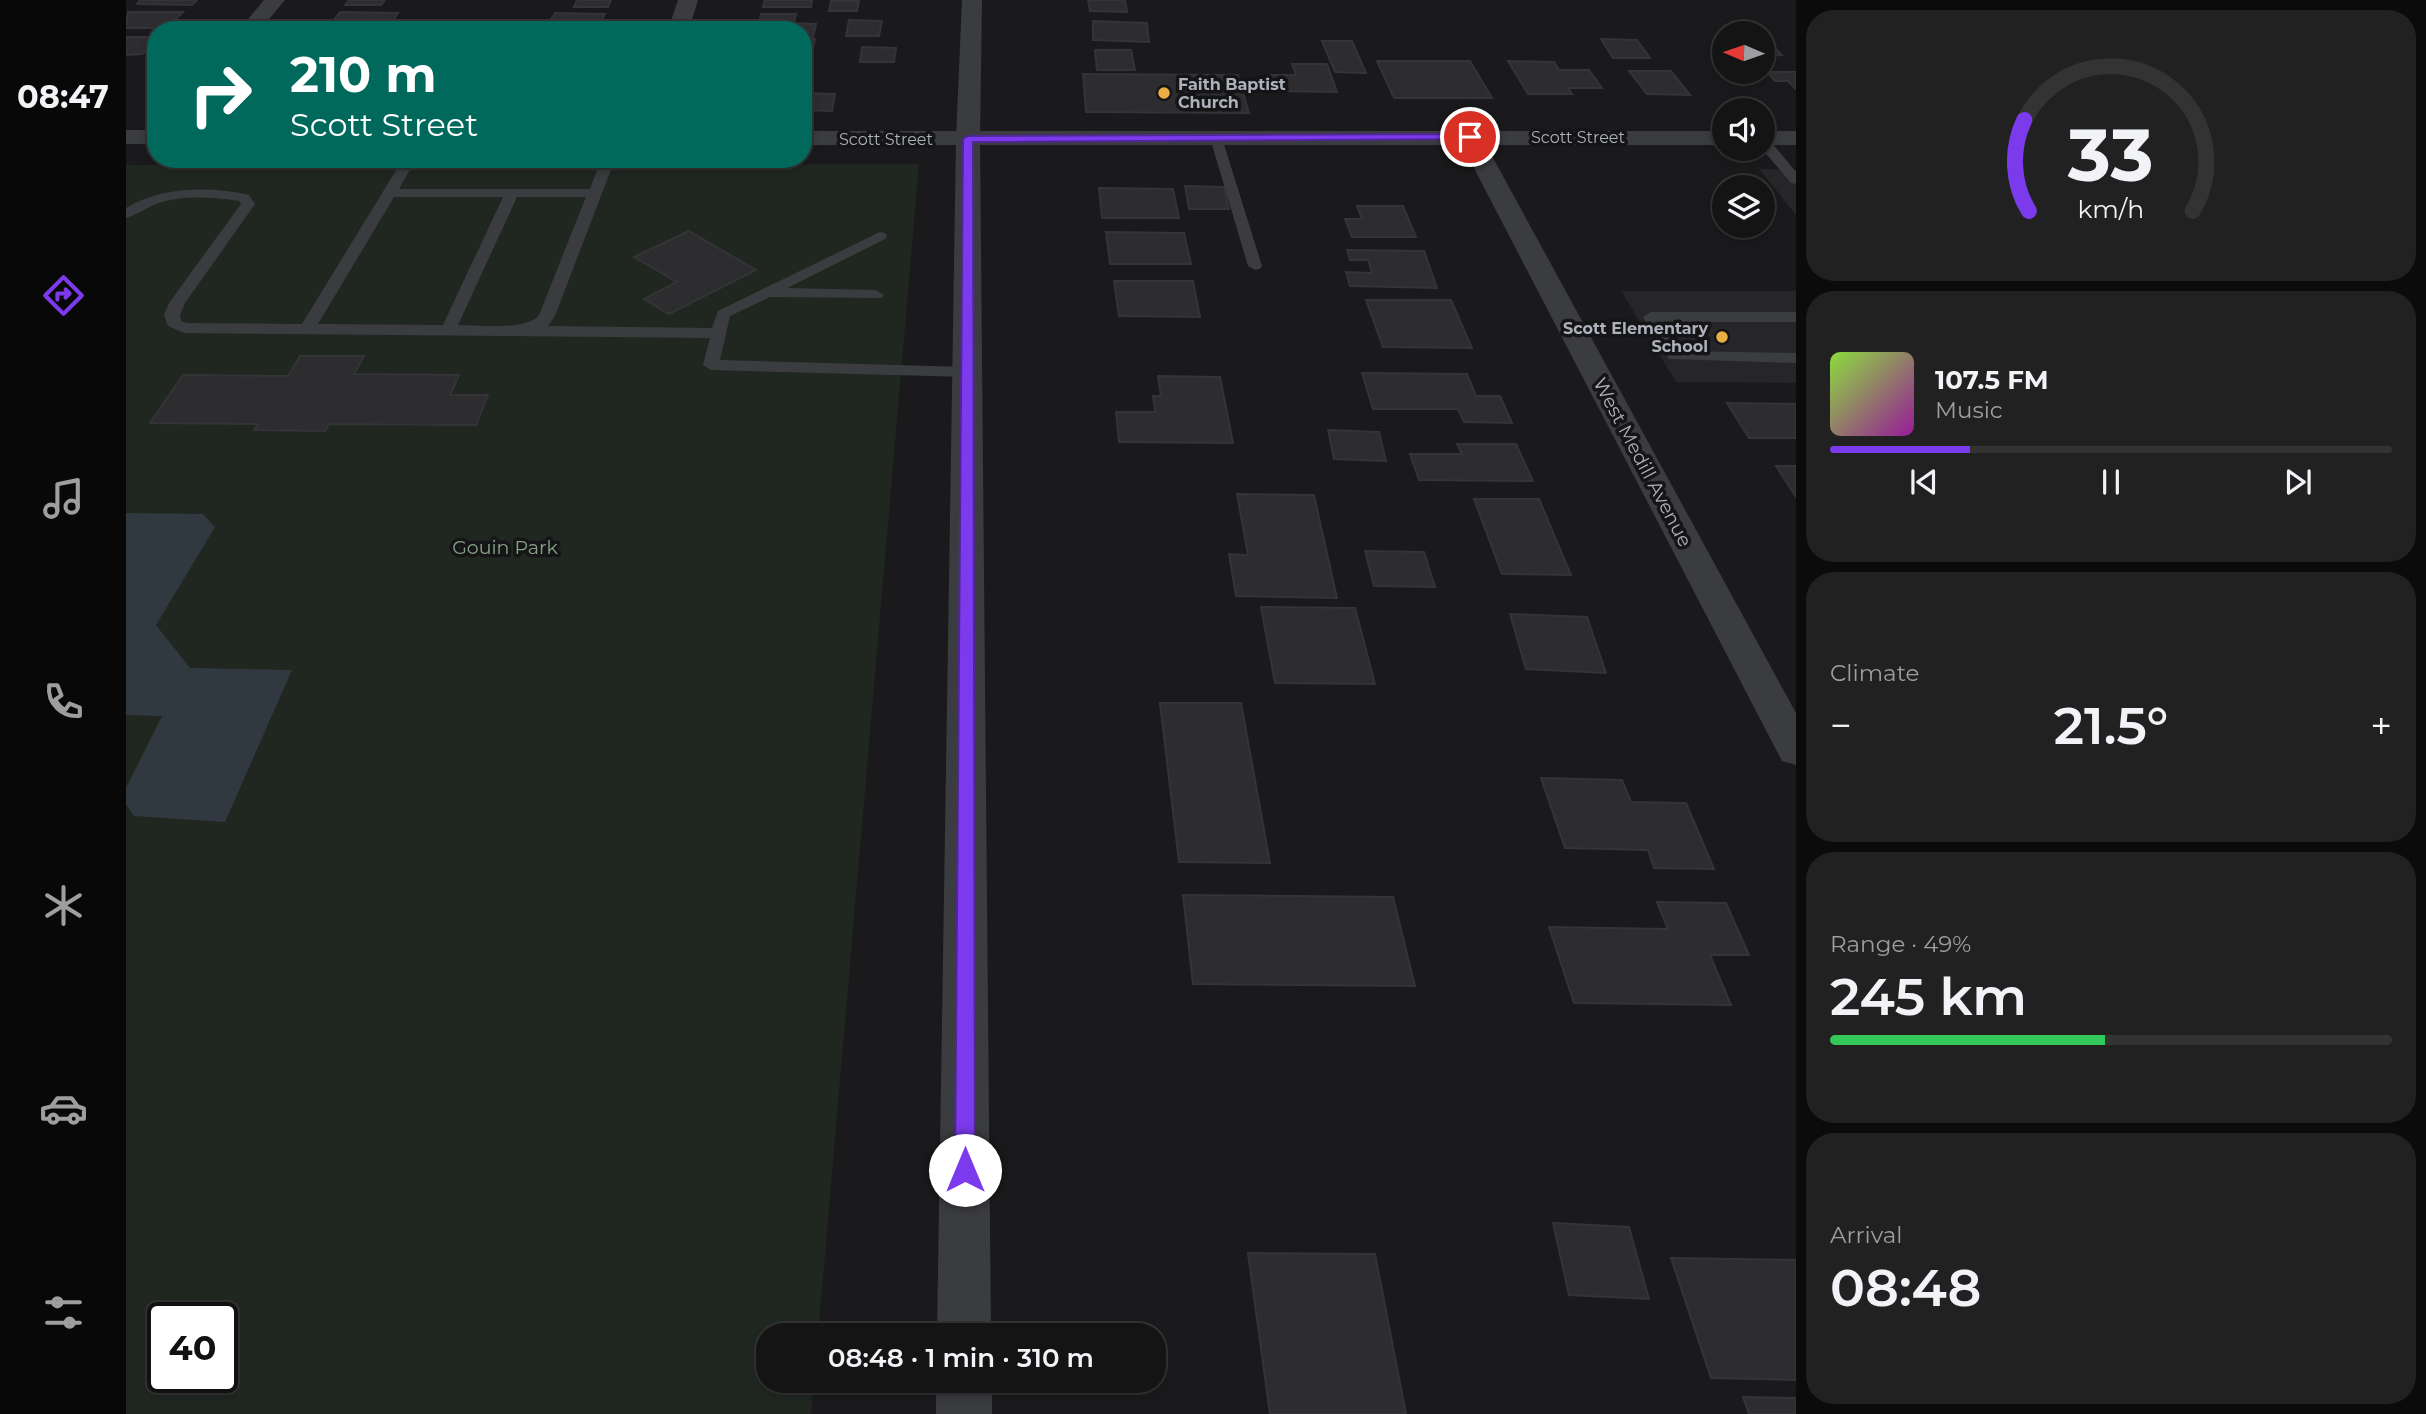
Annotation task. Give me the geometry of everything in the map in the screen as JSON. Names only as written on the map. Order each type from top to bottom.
[{"type":"street","points":[[257,21],[275,0]]},
{"type":"street","points":[[681,21],[688,0]]},
{"type":"street","points":[[964,1323],[968,139],[972,0]]},
{"type":"street","points":[[126,137],[147,137]]},
{"type":"street","name":"West Medill Avenue","points":[[1470,137],[1796,750]]},
{"type":"street","name":"Scott Street","points":[[812,138],[1712,138]]},
{"type":"street","points":[[1775,139],[1796,138]]},
{"type":"street","points":[[964,1393],[964,1414]]},
{"type":"lane","points":[[1216,138],[1255,266]]},
{"type":"lane","points":[[1775,155],[1796,180]]},
{"type":"lane","points":[[307,329],[404,168]]},
{"type":"lane","points":[[521,330],[541,324],[547,316],[605,168]]},
{"type":"lane","points":[[389,192],[595,193]]},
{"type":"lane","points":[[449,330],[512,193]]},
{"type":"lane","points":[[126,214],[152,199],[171,195],[244,198],[248,204],[177,303],[172,315],[174,323],[184,328],[719,333]]},
{"type":"lane","points":[[880,236],[723,314],[711,365],[968,372]]},
{"type":"lane","points":[[768,292],[876,295]]},
{"type":"lane","points":[[1796,317],[1651,317],[1675,356],[1796,358]]},
{"type":"shaded area","points":[[1759,169],[1796,170],[1796,215],[1775,189],[1775,175],[1764,175]]},
{"type":"shaded area","name":"Scott Elementary School","points":[[1621,291],[1796,291],[1796,383],[1676,382]]},
{"type":"shaded area","points":[[126,513],[203,514],[215,527],[156,625],[190,668],[292,670],[225,822],[134,816],[126,804],[126,788],[162,716],[126,715]]},
{"type":"green space","name":"Gouin Park","points":[[812,164],[919,164],[819,1323],[756,1323],[756,1393],[813,1393],[811,1414],[126,1414],[126,165],[147,165],[147,168],[812,168]]},
{"type":"building","points":[[140,0],[197,0],[192,5],[137,4]]},
{"type":"building","points":[[349,0],[385,0],[381,5],[345,5]]},
{"type":"building","points":[[577,0],[611,0],[608,7],[574,7]]},
{"type":"building","points":[[765,0],[812,0],[811,7],[763,7]]},
{"type":"building","points":[[1088,0],[1125,0],[1127,12],[1090,11]]},
{"type":"building","points":[[831,1],[859,1],[857,11],[829,11]]},
{"type":"building","points":[[128,12],[183,12],[174,21],[147,21],[147,28],[126,28]]},
{"type":"building","points":[[340,12],[398,13],[392,21],[333,21]]},
{"type":"building","points":[[555,13],[605,14],[601,21],[550,21]]},
{"type":"building","points":[[761,14],[796,14],[794,21],[759,21]]},
{"type":"building","points":[[849,20],[882,21],[879,36],[846,36]]},
{"type":"building","points":[[1093,21],[1147,23],[1149,42],[1093,40]]},
{"type":"building","points":[[812,24],[816,24],[813,37]]},
{"type":"building","points":[[126,37],[147,37],[147,49],[142,54],[126,55]]},
{"type":"building","points":[[1601,39],[1637,40],[1650,58],[1613,58]]},
{"type":"building","points":[[1322,41],[1352,41],[1366,73],[1335,72]]},
{"type":"building","points":[[862,47],[896,48],[894,62],[860,62]]},
{"type":"building","points":[[1095,50],[1131,50],[1135,70],[1097,70]]},
{"type":"building","points":[[1377,61],[1470,61],[1492,98],[1394,98]]},
{"type":"building","points":[[1508,61],[1554,62],[1559,70],[1589,70],[1602,88],[1568,88],[1572,94],[1528,94]]},
{"type":"building","points":[[1292,64],[1327,64],[1337,92],[1274,91],[1269,75],[1296,75]]},
{"type":"building","points":[[1629,71],[1671,71],[1690,95],[1647,94]]},
{"type":"building","points":[[1775,72],[1796,72],[1796,89],[1788,81],[1775,81]]},
{"type":"building","name":"Faith Baptist Church","points":[[1083,74],[1238,75],[1249,113],[1086,112]]},
{"type":"building","points":[[812,93],[835,94],[832,111],[812,110]]},
{"type":"building","points":[[1185,186],[1224,187],[1229,209],[1189,209]]},
{"type":"building","points":[[1099,188],[1173,189],[1179,218],[1102,218]]},
{"type":"building","points":[[1357,206],[1403,206],[1416,237],[1352,237],[1345,219],[1362,219]]},
{"type":"building","points":[[689,231],[756,270],[669,314],[644,299],[677,282],[634,257]]},
{"type":"building","points":[[1106,232],[1184,233],[1191,264],[1110,264]]},
{"type":"building","points":[[1347,250],[1424,251],[1437,288],[1350,286],[1346,272],[1372,273],[1368,260],[1350,260]]},
{"type":"building","points":[[1114,281],[1193,281],[1200,317],[1119,316]]},
{"type":"building","points":[[1366,300],[1451,300],[1472,348],[1383,347]]},
{"type":"building","points":[[300,356],[364,356],[354,374],[459,375],[450,395],[488,395],[476,425],[329,424],[325,431],[254,430],[258,424],[150,423],[183,375],[288,376]]},
{"type":"building","points":[[1362,373],[1467,374],[1476,396],[1500,396],[1512,423],[1464,422],[1458,409],[1373,409]]},
{"type":"building","points":[[1158,376],[1220,377],[1233,443],[1119,442],[1116,412],[1155,412],[1153,396],[1161,396]]},
{"type":"building","points":[[1727,403],[1796,404],[1796,438],[1749,438]]},
{"type":"building","points":[[1328,430],[1379,432],[1386,461],[1334,459]]},
{"type":"building","points":[[1457,444],[1516,444],[1533,481],[1419,480],[1410,454],[1462,454]]},
{"type":"building","points":[[1776,466],[1796,466],[1796,497]]},
{"type":"building","points":[[1237,494],[1314,495],[1337,598],[1236,596],[1229,554],[1248,555]]},
{"type":"building","points":[[1474,499],[1539,499],[1571,575],[1502,574]]},
{"type":"building","points":[[1365,551],[1424,552],[1435,587],[1374,586]]},
{"type":"building","points":[[1261,607],[1355,608],[1375,684],[1275,683]]},
{"type":"building","points":[[1510,614],[1587,617],[1606,673],[1526,669]]},
{"type":"building","points":[[1160,703],[1241,703],[1270,863],[1179,862]]},
{"type":"building","points":[[1541,778],[1622,780],[1631,802],[1686,803],[1714,869],[1654,868],[1648,850],[1565,848]]},
{"type":"building","points":[[1183,895],[1393,897],[1415,986],[1193,984]]},
{"type":"building","points":[[1657,902],[1726,903],[1749,955],[1710,955],[1731,1005],[1574,1003],[1549,927],[1668,929]]},
{"type":"building","points":[[1553,1223],[1629,1227],[1649,1299],[1569,1295]]},
{"type":"building","points":[[1248,1253],[1375,1254],[1406,1414],[1270,1414]]},
{"type":"building","points":[[1671,1258],[1796,1260],[1796,1380],[1711,1378]]},
{"type":"building","points":[[1743,1397],[1796,1398],[1796,1414],[1749,1414]]},
{"type":"place","name":"Faith Baptist Church","points":[[1164,93]]},
{"type":"place","name":"Scott Elementary School","points":[[1722,337]]},
{"type":"route","points":[[965,1170],[968,139],[1470,137]]}]
